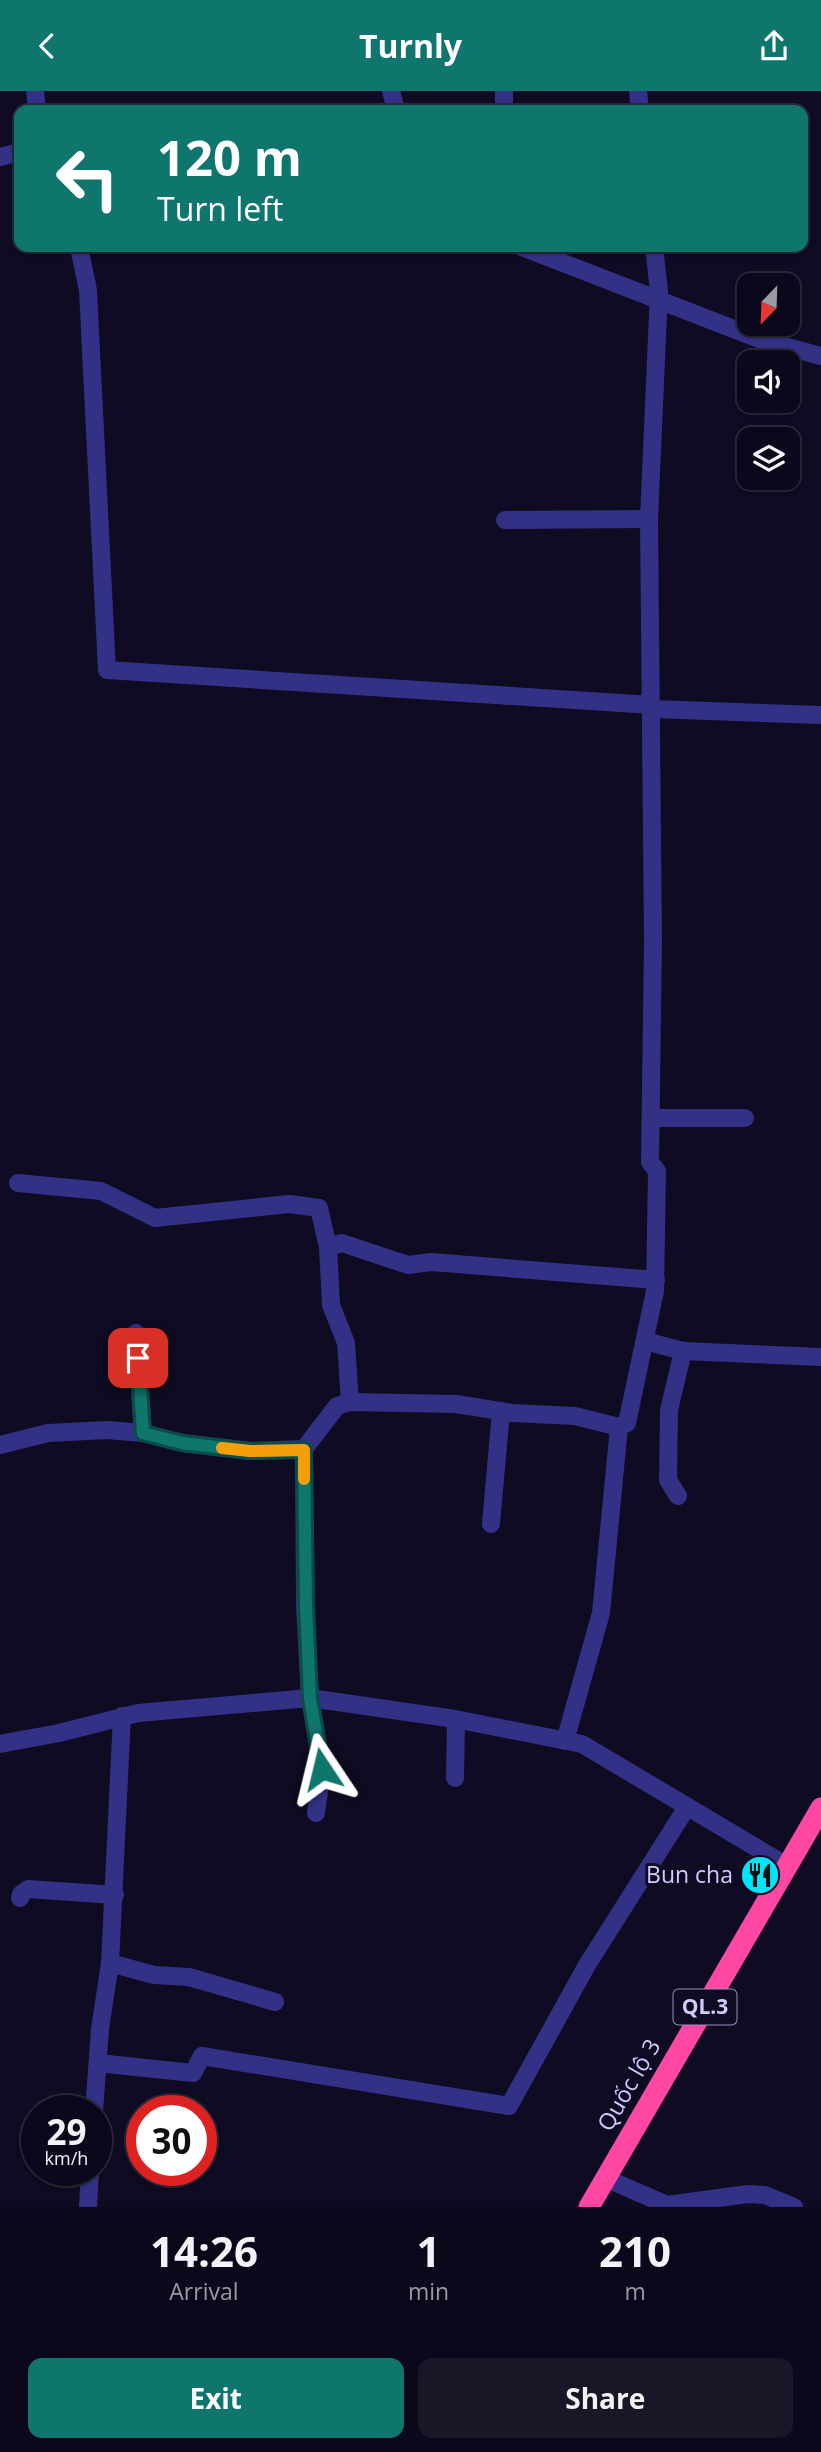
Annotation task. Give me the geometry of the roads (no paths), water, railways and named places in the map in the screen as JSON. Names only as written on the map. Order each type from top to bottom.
[{"type":"highway","name":"Quốc lộ 3","points":[[589,2207],[821,1808]]},
{"type":"street","points":[[80,252],[88,290],[107,670],[652,707],[821,715]]},
{"type":"street","points":[[535,252],[762,340],[821,356]]},
{"type":"street","points":[[316,1813],[322,1769],[310,1698],[304,1450],[337,1406],[350,1402],[456,1404],[501,1411],[575,1416],[619,1427],[627,1423],[645,1341],[656,1280],[657,1171],[650,1162],[653,941],[649,519],[659,300],[654,252]]},
{"type":"street","points":[[505,520],[649,519]]},
{"type":"street","points":[[651,1118],[745,1118]]},
{"type":"street","points":[[18,1183],[101,1191],[155,1218],[289,1204],[319,1208],[328,1247],[331,1305],[346,1343],[350,1402]]},
{"type":"street","points":[[328,1247],[342,1243],[408,1265],[431,1262],[656,1280]]},
{"type":"street","points":[[136,1333],[143,1433]]},
{"type":"street","points":[[645,1341],[683,1351],[821,1357]]},
{"type":"street","points":[[678,1496],[668,1480],[669,1410],[683,1351]]},
{"type":"street","points":[[491,1524],[501,1411]]},
{"type":"street","points":[[565,1741],[601,1613],[619,1427]]},
{"type":"street","points":[[0,1445],[48,1433],[107,1430],[143,1433],[182,1443],[250,1451],[304,1450]]},
{"type":"street","points":[[0,1744],[59,1733],[138,1713],[310,1698],[456,1720],[582,1744],[787,1866]]},
{"type":"street","points":[[95,2095],[115,1895],[121,1716]]},
{"type":"street","points":[[455,1777],[456,1720]]},
{"type":"street","points":[[98,2063],[193,2073],[202,2056],[509,2106],[587,1965],[687,1807]]},
{"type":"street","points":[[20,1898],[21,1893],[28,1889],[115,1895]]},
{"type":"street","points":[[110,1962],[155,1975],[189,1977],[275,2002]]},
{"type":"street","points":[[605,2178],[667,2205],[748,2194],[765,2195],[794,2207]]},
{"type":"street","points":[[88,2207],[89,2186]]},
{"type":"place","name":"Bun cha","points":[[760,1875]]}]
